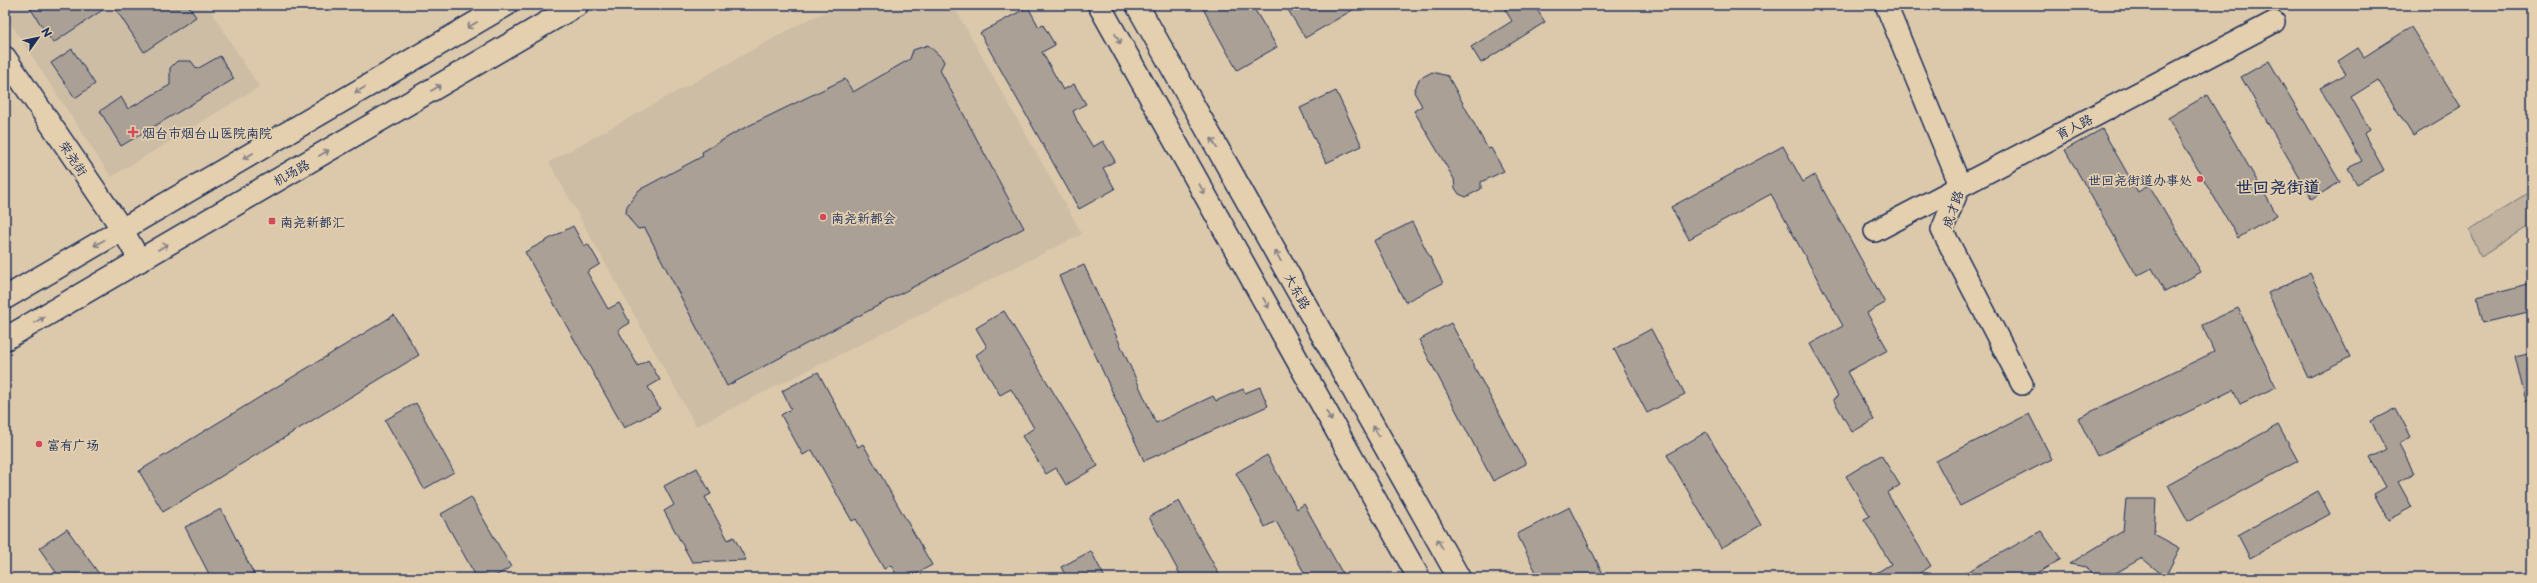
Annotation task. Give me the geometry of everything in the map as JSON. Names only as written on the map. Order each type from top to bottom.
[{"type":"main road","points":[[5,298],[506,5]]},
{"type":"main road","name":"机场路","points":[[5,339],[577,5]]},
{"type":"main road","points":[[1099,5],[1419,578]]},
{"type":"main road","name":"大东路","points":[[1137,5],[1459,578]]},
{"type":"street","name":"成才路","points":[[1886,5],[1960,185],[1942,230],[2022,384]]},
{"type":"street","name":"育人路","points":[[1875,231],[1960,185],[2274,22]]},
{"type":"street","name":"荣尧街","points":[[5,57],[122,229],[140,260]]},
{"type":"shaded area","name":"烟台市烟台山医院南院","points":[[5,5],[207,5],[259,87],[111,177],[5,15]]},
{"type":"shaded area","points":[[842,5],[953,5],[1082,234],[696,426],[549,162],[805,21]]},
{"type":"shaded area","points":[[2532,190],[2532,224],[2481,257],[2470,230]]},
{"type":"building","points":[[28,5],[110,5],[53,43]]},
{"type":"building","points":[[113,5],[188,5],[196,17],[144,52]]},
{"type":"building","points":[[1201,5],[1252,5],[1277,47],[1237,70]]},
{"type":"building","points":[[1285,5],[1361,5],[1305,38]]},
{"type":"building","points":[[1502,5],[1534,5],[1545,22],[1481,63],[1471,47],[1512,21]]},
{"type":"building","points":[[1028,7],[1039,27],[1043,25],[1055,45],[1042,52],[1063,90],[1074,84],[1086,104],[1073,111],[1078,123],[1093,147],[1103,141],[1115,161],[1103,168],[1115,189],[1079,209],[980,33]]},
{"type":"building","points":[[2411,27],[2461,107],[2413,136],[2378,80],[2351,97],[2370,130],[2364,134],[2384,170],[2357,184],[2348,168],[2362,161],[2320,88],[2346,74],[2338,61],[2358,48],[2364,57]]},
{"type":"building","name":"南尧新都会","points":[[928,45],[942,58],[944,62],[940,70],[1024,228],[727,386],[645,228],[638,229],[631,221],[626,213],[627,206],[639,190],[703,156],[702,152],[740,130],[845,79],[853,92],[910,59],[913,50]]},
{"type":"building","points":[[72,49],[95,84],[75,98],[51,63]]},
{"type":"building","points":[[220,56],[234,79],[121,146],[100,111],[121,97],[128,109],[170,85],[170,68],[177,61],[191,61],[197,69]]},
{"type":"building","points":[[2269,61],[2340,182],[2312,199],[2241,77]]},
{"type":"building","points":[[1432,72],[1448,76],[1488,149],[1491,148],[1504,171],[1481,182],[1481,189],[1466,197],[1459,194],[1455,188],[1454,179],[1414,111],[1422,106],[1414,92],[1419,79]]},
{"type":"building","points":[[1336,91],[1362,146],[1326,163],[1300,108]]},
{"type":"building","points":[[2207,95],[2277,215],[2238,238],[2168,118]]},
{"type":"building","points":[[2102,129],[2138,192],[2149,185],[2201,272],[2165,292],[2152,268],[2137,276],[2065,150]]},
{"type":"building","points":[[1783,146],[1803,182],[1815,175],[1885,303],[1867,313],[1888,350],[1847,372],[1874,420],[1852,432],[1833,399],[1838,396],[1810,344],[1843,326],[1771,194],[1689,239],[1671,207]]},
{"type":"building","points":[[1412,222],[1443,283],[1405,302],[1374,241]]},
{"type":"building","points":[[573,226],[584,246],[588,244],[600,264],[587,272],[608,309],[619,303],[630,323],[618,330],[638,366],[648,360],[660,380],[648,387],[660,409],[624,428],[525,252]]},
{"type":"building","points":[[1084,265],[1156,423],[1213,396],[1216,401],[1243,389],[1245,393],[1260,387],[1268,406],[1144,461],[1059,276]]},
{"type":"building","points":[[2310,273],[2350,357],[2308,378],[2268,293]]},
{"type":"building","points":[[2532,283],[2532,311],[2483,323],[2477,297]]},
{"type":"building","points":[[2238,308],[2276,387],[2240,404],[2233,390],[2097,456],[2078,418],[2214,352],[2202,325]]},
{"type":"building","points":[[1004,311],[1098,466],[1066,485],[1056,468],[1046,474],[1022,436],[1034,428],[1011,389],[1000,395],[976,355],[987,347],[976,328]]},
{"type":"building","points":[[394,315],[419,355],[163,512],[139,471]]},
{"type":"building","points":[[1451,323],[1526,464],[1493,481],[1419,340]]},
{"type":"building","points":[[1651,329],[1685,394],[1647,413],[1614,349]]},
{"type":"building","points":[[2532,352],[2532,401],[2526,402],[2515,356]]},
{"type":"building","points":[[818,372],[858,447],[863,444],[932,565],[908,578],[898,578],[891,565],[884,569],[856,519],[852,521],[812,450],[803,455],[781,415],[791,409],[782,391]]},
{"type":"building","points":[[416,403],[454,472],[424,489],[385,420]]},
{"type":"building","points":[[2396,408],[2411,437],[2399,444],[2414,473],[2398,482],[2412,507],[2388,520],[2374,494],[2386,487],[2370,458],[2386,449],[2371,421]]},
{"type":"building","points":[[2029,414],[2052,459],[1960,506],[1936,461]]},
{"type":"building","points":[[2278,425],[2298,461],[2188,521],[2168,485]]},
{"type":"building","points":[[1706,432],[1761,525],[1721,548],[1667,455]]},
{"type":"building","points":[[1267,455],[1297,509],[1304,504],[1345,578],[1307,578],[1276,521],[1265,527],[1236,473]]},
{"type":"building","points":[[1881,455],[1900,485],[1887,493],[1931,566],[1912,578],[1868,578],[1891,564],[1864,519],[1870,516],[1846,476]]},
{"type":"building","points":[[697,468],[711,494],[705,497],[728,540],[734,537],[746,560],[692,562],[664,511],[674,505],[664,486]]},
{"type":"building","points":[[2318,491],[2330,514],[2250,558],[2238,535]]},
{"type":"building","points":[[471,497],[511,567],[492,578],[477,578],[441,514]]},
{"type":"building","points":[[2126,499],[2156,499],[2154,534],[2180,548],[2165,577],[2142,558],[2107,578],[2093,578],[2087,567],[2069,564],[2123,531]]},
{"type":"building","points":[[1179,501],[1221,578],[1182,578],[1149,517]]},
{"type":"building","points":[[1570,507],[1605,578],[1539,578],[1517,534]]},
{"type":"building","points":[[221,509],[256,578],[211,578],[185,527]]},
{"type":"building","points":[[67,529],[102,578],[60,578],[39,548]]},
{"type":"building","points":[[2041,531],[2061,559],[2029,578],[1956,578]]},
{"type":"building","points":[[1091,551],[1105,578],[1067,578],[1061,567]]},
{"type":"place","name":"烟台市烟台山医院南院","points":[[133,132]]},
{"type":"place","name":"世回尧街道办事处","points":[[2200,179]]},
{"type":"place","name":"南尧新都会","points":[[823,217]]},
{"type":"place","name":"南尧新都汇","points":[[272,221]]},
{"type":"place","name":"富有广场","points":[[39,444]]},
{"type":"district","name":"世回尧街道","points":[[2278,186]]}]
